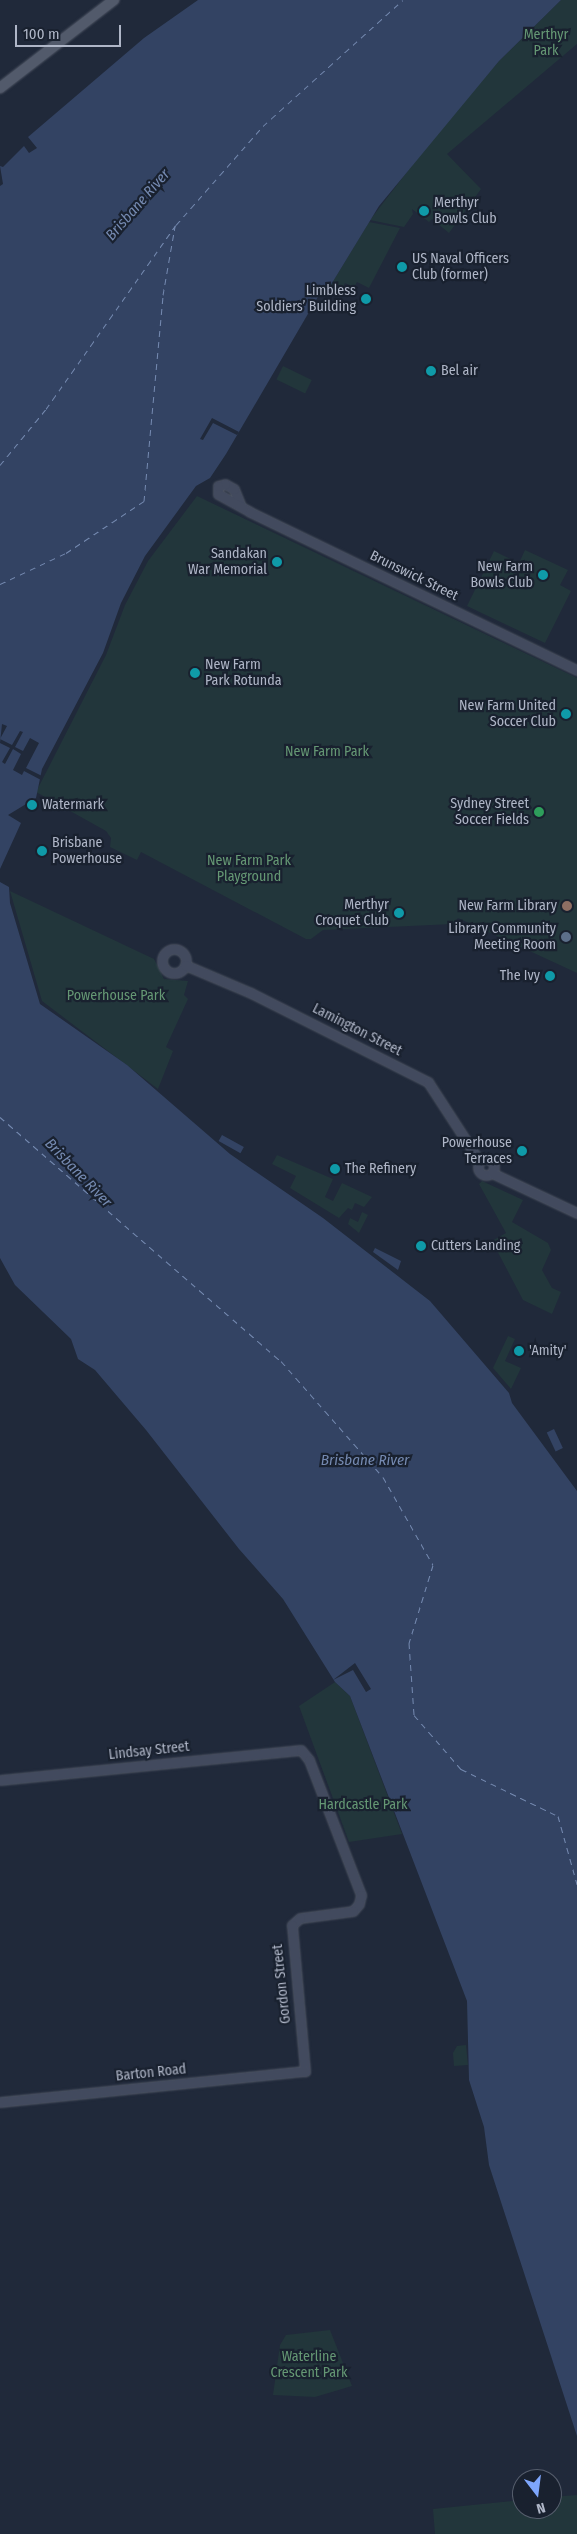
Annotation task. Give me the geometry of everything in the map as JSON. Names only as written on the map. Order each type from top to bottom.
[{"type":"main road","points":[[0,88],[114,0]]},
{"type":"street","name":"Brunswick Street","points":[[240,504],[577,670]]},
{"type":"street","name":"Lamington Street","points":[[186,965],[251,993],[428,1082],[480,1162],[478,1167],[481,1174],[492,1173],[577,1213]]},
{"type":"street","name":"Lindsay Street","points":[[0,1780],[301,1750]]},
{"type":"street","name":"Gordon Street","points":[[301,1750],[309,1760],[361,1895],[359,1904],[352,1911],[300,1918],[291,1929],[305,2071]]},
{"type":"street","name":"Barton Road","points":[[0,2102],[305,2071]]},
{"type":"green space","name":"Merthyr Park","points":[[561,0],[577,0],[577,44],[447,154],[481,189],[449,233],[432,219],[429,222],[412,209],[413,214],[404,227],[370,220],[440,129],[499,61]]},
{"type":"green space","points":[[369,222],[400,228],[369,288],[357,282],[354,287],[345,283],[340,293],[329,288]]},
{"type":"green space","points":[[283,366],[312,380],[305,394],[276,379]]},
{"type":"green space","name":"New Farm Park","points":[[197,496],[577,678],[577,973],[458,918],[453,924],[323,930],[311,939],[306,939],[141,852],[137,860],[110,847],[111,838],[106,831],[36,792],[106,655],[125,605],[148,561]]},
{"type":"green space","points":[[525,550],[568,570],[560,585],[571,591],[545,643],[467,606],[494,551],[519,563]]},
{"type":"green space","name":"Powerhouse Park","points":[[10,891],[154,959],[164,979],[188,981],[184,995],[188,999],[166,1047],[173,1051],[158,1089],[42,1001]]},
{"type":"green space","points":[[277,1155],[333,1179],[325,1197],[333,1201],[342,1183],[372,1197],[364,1207],[355,1203],[352,1210],[348,1208],[339,1218],[290,1188],[296,1176],[272,1164]]},
{"type":"green space","points":[[482,1181],[523,1200],[512,1222],[548,1243],[551,1250],[542,1270],[552,1288],[561,1292],[552,1314],[523,1300],[492,1241],[506,1233],[479,1184]]},
{"type":"green space","points":[[362,1212],[368,1215],[359,1233],[348,1224],[350,1218],[358,1222]]},
{"type":"green space","points":[[508,1336],[515,1339],[505,1361],[521,1368],[511,1389],[493,1368]]},
{"type":"green space","name":"Hardcastle Park","points":[[335,1682],[350,1696],[402,1834],[349,1842],[299,1706]]},
{"type":"green space","points":[[466,2045],[468,2065],[454,2066],[453,2053],[457,2046]]},
{"type":"green space","name":"Waterline Crescent Park","points":[[330,2330],[352,2386],[315,2397],[273,2395],[280,2345],[286,2335]]},
{"type":"green space","points":[[577,2495],[577,2534],[435,2534],[433,2509],[512,2501],[512,2519],[562,2519],[562,2496]]},
{"type":"water","name":"Brisbane River","points":[[198,0],[561,0],[499,61],[379,206],[329,288],[319,295],[210,478],[196,486],[145,556],[121,603],[103,653],[42,769],[36,798],[8,815],[21,823],[0,869],[0,186],[3,184],[0,166],[3,167],[24,146],[29,153],[37,148],[28,137],[144,38]]},
{"type":"water","name":"Brisbane River","points":[[0,882],[9,887],[10,903],[40,1004],[127,1065],[230,1154],[323,1218],[430,1301],[509,1393],[512,1403],[577,1491],[577,2436],[489,2165],[484,2127],[469,2080],[467,2001],[350,1696],[335,1682],[283,1599],[239,1549],[146,1430],[95,1370],[78,1359],[71,1339],[15,1285],[0,1258]]},
{"type":"water","points":[[222,1135],[244,1147],[240,1153],[219,1141]]},
{"type":"water","points":[[375,1248],[401,1261],[398,1270],[373,1252]]},
{"type":"water","points":[[554,1429],[563,1448],[556,1451],[547,1432]]},
{"type":"pier","points":[[212,418],[239,432],[237,435],[213,423],[203,440],[200,439]]},
{"type":"pier","points":[[2,724],[7,726],[1,738]]},
{"type":"pier","points":[[20,731],[23,732],[15,747],[23,751],[30,738],[39,743],[26,768],[42,776],[41,780],[24,771],[22,775],[13,770],[21,754],[13,749],[5,764],[2,762],[10,748],[0,743],[0,739],[12,745]]},
{"type":"pier","points":[[355,1663],[371,1689],[366,1692],[353,1670],[333,1680]]},
{"type":"ferry route","points":[[0,465],[46,409],[176,225],[263,126],[403,0]]},
{"type":"ferry route","points":[[0,584],[66,553],[144,501],[163,295],[175,226]]},
{"type":"ferry route","points":[[0,1117],[281,1361],[383,1477],[433,1565],[409,1643],[414,1715],[461,1769],[558,1816],[577,1884]]},
{"type":"place","name":"Merthyr Bowls Club","points":[[424,211]]},
{"type":"place","name":"US Naval Officers Club (former)","points":[[402,267]]},
{"type":"place","name":"Limbless Soldiers’ Building","points":[[366,299]]},
{"type":"place","name":"Bel air","points":[[431,371]]},
{"type":"place","name":"Sandakan War Memorial","points":[[277,562]]},
{"type":"place","name":"New Farm Bowls Club","points":[[543,575]]},
{"type":"place","name":"New Farm Park Rotunda","points":[[195,673]]},
{"type":"place","name":"New Farm United Soccer Club","points":[[566,714]]},
{"type":"place","name":"Watermark","points":[[32,805]]},
{"type":"place","name":"Sydney Street Soccer Fields","points":[[539,812]]},
{"type":"place","name":"Brisbane Powerhouse","points":[[42,851]]},
{"type":"place","name":"New Farm Library","points":[[567,906]]},
{"type":"place","name":"Merthyr Croquet Club","points":[[399,913]]},
{"type":"place","name":"Library Community Meeting Room","points":[[566,937]]},
{"type":"place","name":"The Ivy","points":[[550,976]]},
{"type":"place","name":"Powerhouse Terraces","points":[[522,1151]]},
{"type":"place","name":"The Refinery","points":[[335,1169]]},
{"type":"place","name":"Cutters Landing","points":[[421,1246]]},
{"type":"place","name":"'Amity'","points":[[519,1351]]},
{"type":"park label","name":"New Farm Park Playground","points":[[249,870]]}]
